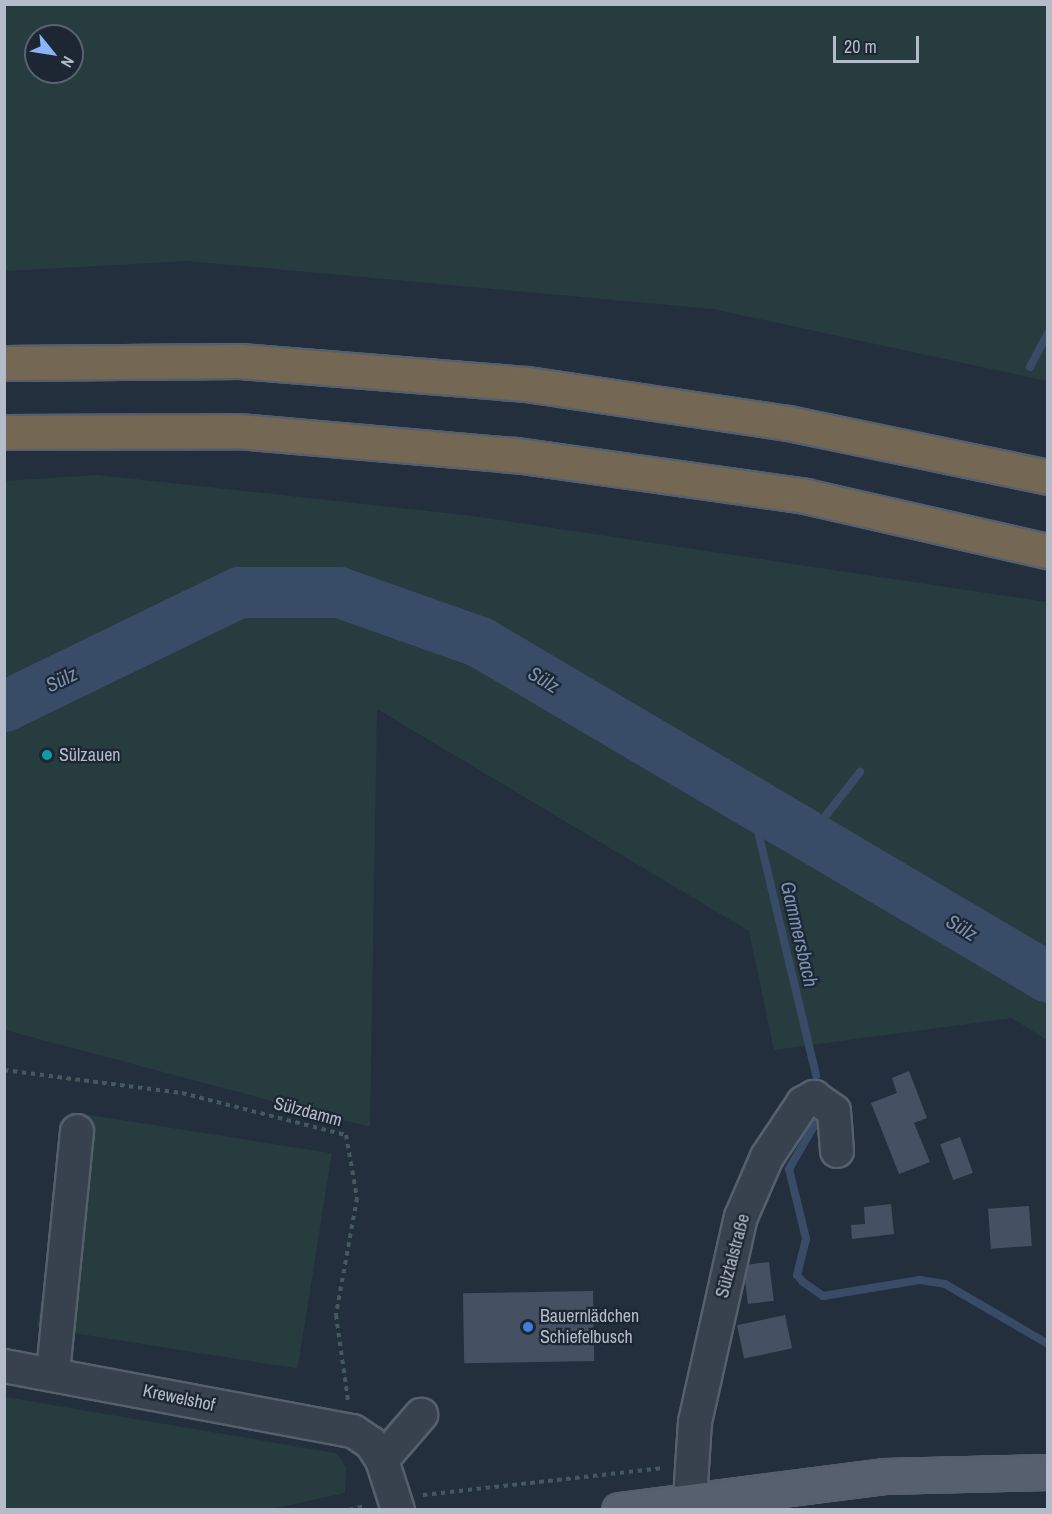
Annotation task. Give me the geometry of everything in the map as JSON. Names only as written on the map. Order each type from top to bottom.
[{"type":"highway","points":[[4,363],[240,361],[527,384],[788,423],[1047,477]]},
{"type":"highway","points":[[4,432],[238,431],[515,455],[805,496],[1047,551]]},
{"type":"main road","points":[[619,1509],[884,1476],[1047,1472]]},
{"type":"street","name":"Sülztalstraße","points":[[690,1499],[695,1422],[731,1252],[767,1157],[803,1103],[814,1097],[834,1110],[837,1151]]},
{"type":"street","points":[[54,1372],[77,1131]]},
{"type":"street","name":"Krewelshof","points":[[4,1366],[54,1372],[353,1431]]},
{"type":"street","points":[[382,1460],[421,1415]]},
{"type":"street","points":[[353,1431],[371,1443],[382,1460],[398,1509]]},
{"type":"path","name":"Sülzdamm","points":[[4,1070],[182,1093],[346,1135],[357,1198],[336,1315],[353,1431]]},
{"type":"green space","points":[[5,4],[1047,5],[1047,381],[713,309],[188,261],[5,271]]},
{"type":"green space","points":[[97,475],[473,516],[1047,602],[1047,1040],[1012,1018],[774,1050],[749,931],[377,709],[370,1127],[5,1030],[5,481]]},
{"type":"green space","points":[[71,1112],[332,1153],[298,1369],[37,1327]]},
{"type":"green space","points":[[5,1397],[336,1453],[346,1467],[345,1493],[271,1509],[5,1509]]},
{"type":"building","points":[[909,1071],[927,1118],[914,1123],[930,1162],[899,1174],[871,1103],[897,1093],[892,1078]]},
{"type":"building","points":[[960,1137],[973,1173],[953,1180],[940,1144]]},
{"type":"building","points":[[891,1204],[894,1234],[852,1239],[851,1225],[865,1224],[864,1207]]},
{"type":"building","points":[[1029,1206],[1032,1246],[991,1249],[988,1209]]},
{"type":"building","points":[[769,1262],[774,1301],[748,1304],[743,1265]]},
{"type":"building","name":"Bauernlädchen Schiefelbusch","points":[[593,1291],[594,1361],[464,1363],[463,1293]]},
{"type":"building","points":[[785,1315],[792,1348],[744,1358],[737,1325]]},
{"type":"waterway","points":[[1030,367],[1048,333]]},
{"type":"waterway","name":"Sülz","points":[[4,706],[239,592],[339,592],[480,642],[1048,977]]},
{"type":"waterway","points":[[809,837],[860,772]]},
{"type":"waterway","name":"Gammersbach","points":[[751,802],[816,1075]]},
{"type":"waterway","name":"Gammersbach","points":[[821,1114],[789,1169],[806,1239],[797,1275],[803,1282],[823,1296],[920,1280],[945,1284],[1048,1344]]},
{"type":"place","name":"Sülzauen","points":[[47,755]]},
{"type":"place","name":"Bauernlädchen Schiefelbusch","points":[[528,1327]]}]
